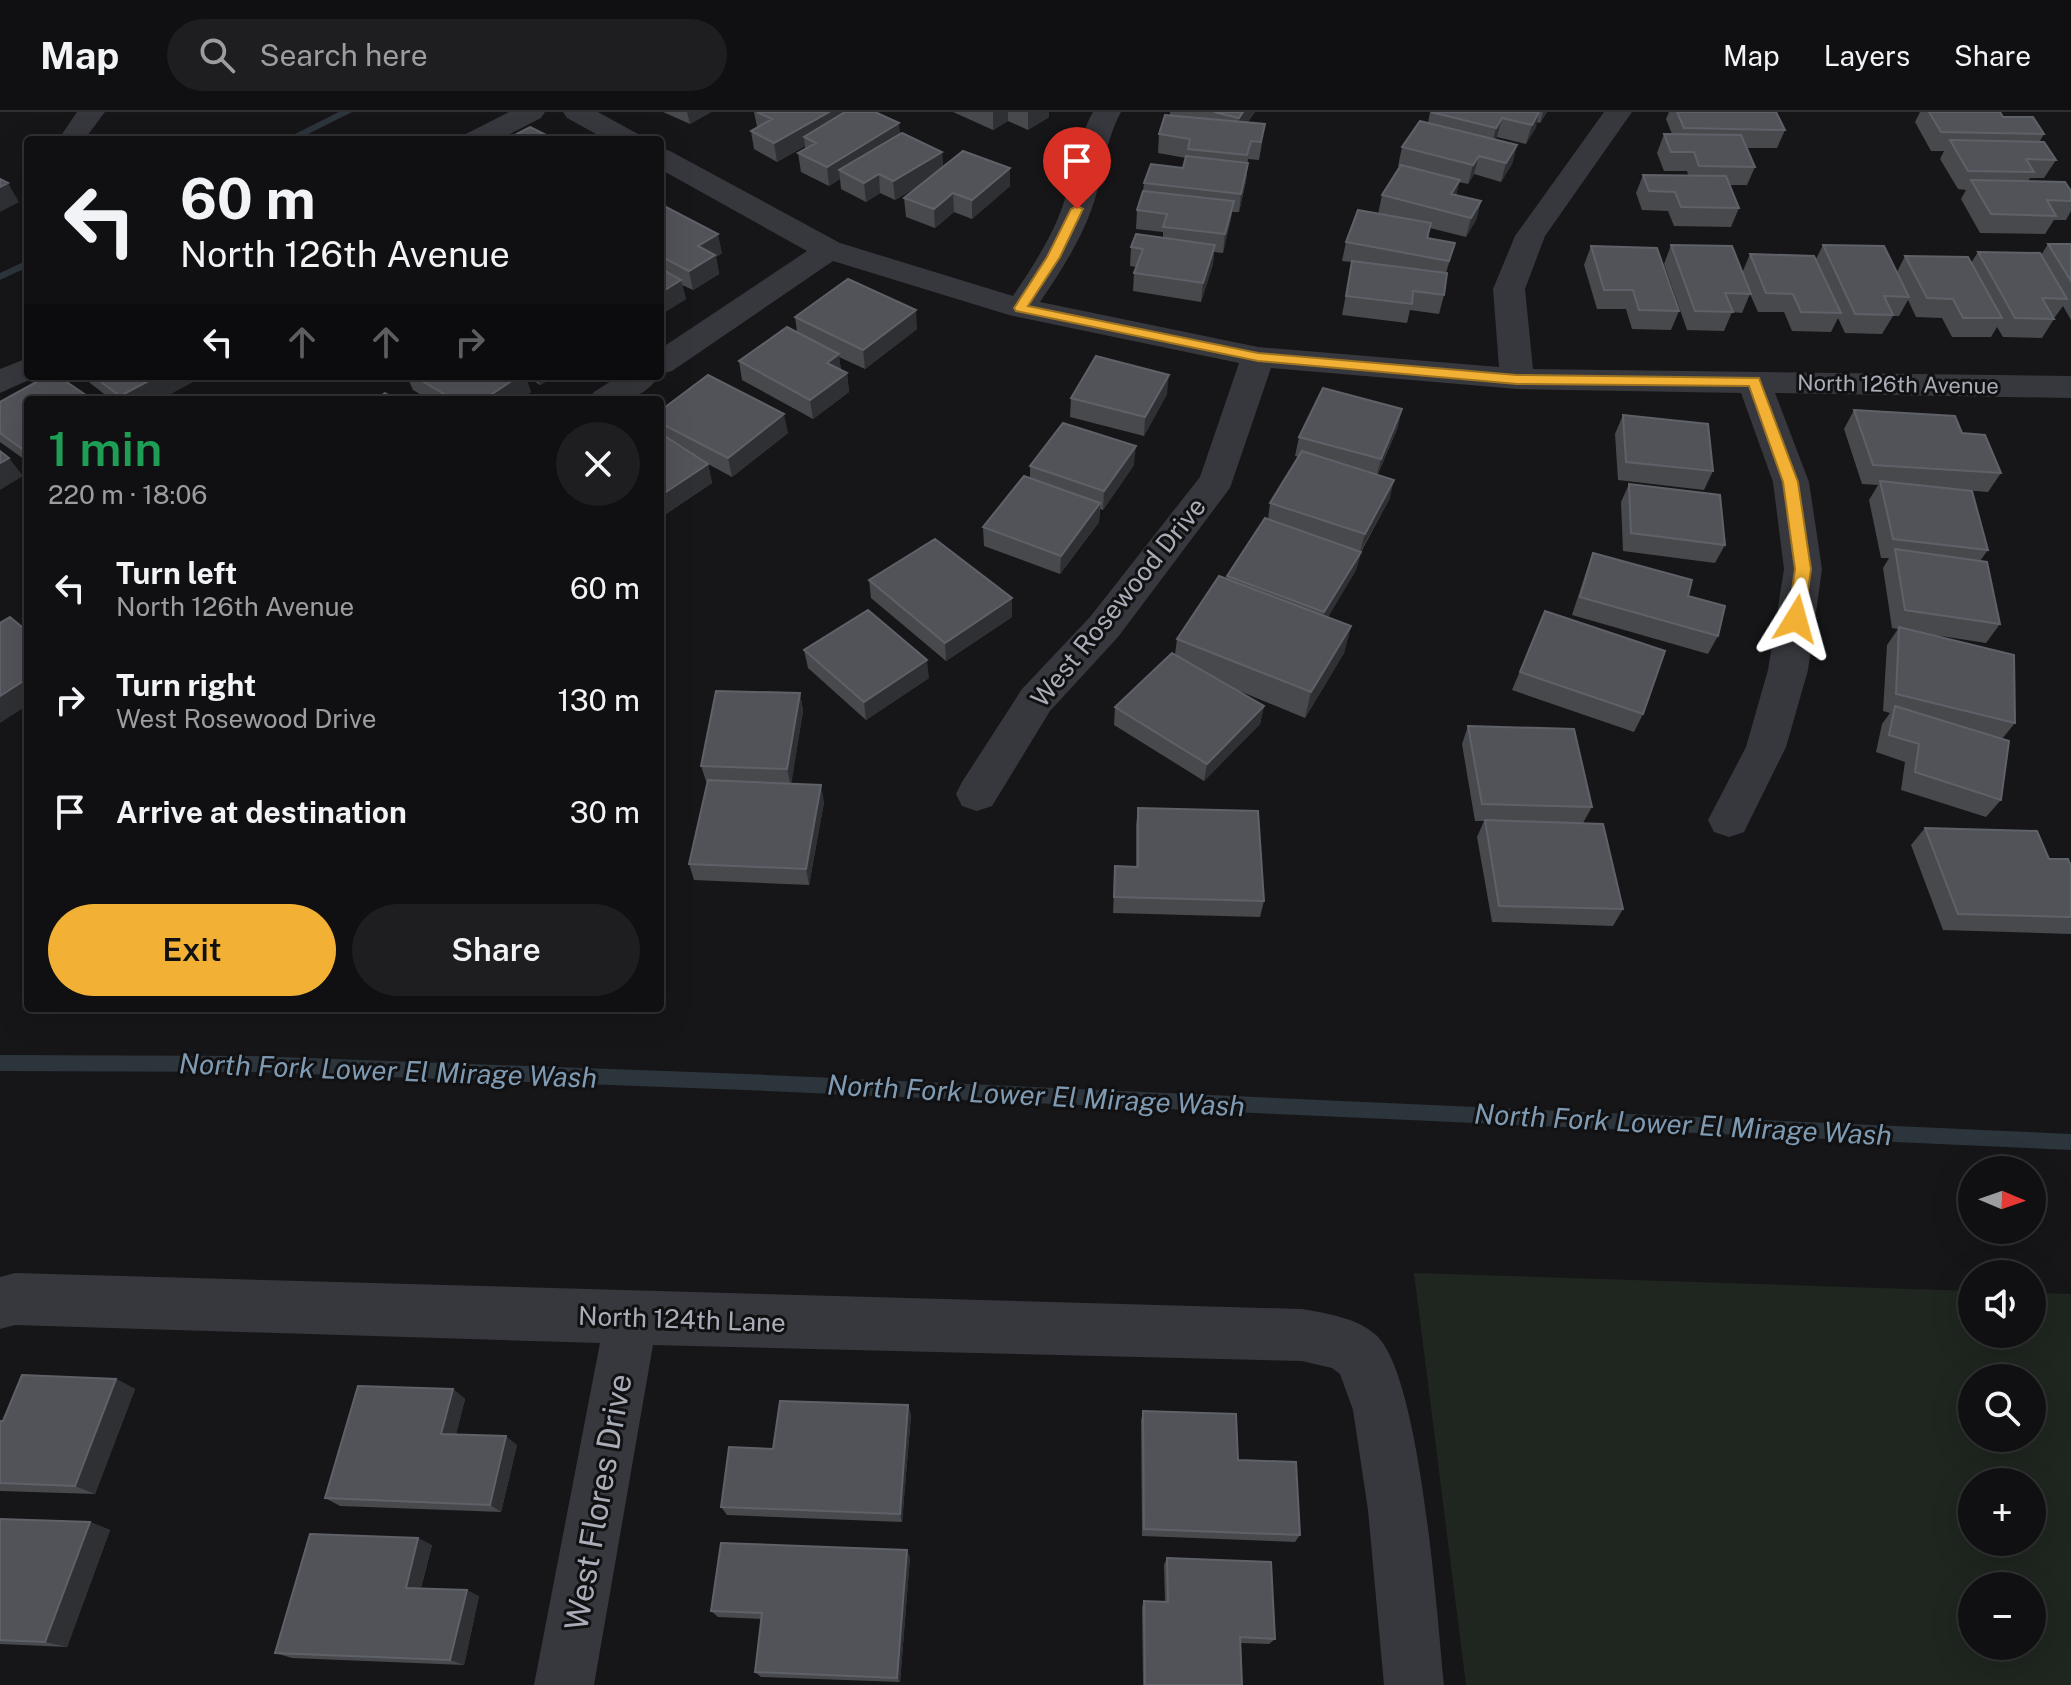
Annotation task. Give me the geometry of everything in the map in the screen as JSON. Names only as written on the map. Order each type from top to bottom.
[{"type":"street","points":[[73,136],[91,112]]},
{"type":"street","points":[[484,136],[531,112]]},
{"type":"street","points":[[577,112],[621,136]]},
{"type":"street","points":[[1020,308],[1054,257],[1077,209],[1095,131],[1107,112]]},
{"type":"street","points":[[1517,379],[1509,289],[1530,236],[1618,112]]},
{"type":"street","name":"North 126th Avenue","points":[[664,159],[829,250],[1020,308],[1258,357],[1517,379],[2071,387]]},
{"type":"street","points":[[664,361],[829,250]]},
{"type":"street","name":"West Rosewood Drive","points":[[977,794],[1036,700],[1104,627],[1217,480],[1258,357]]},
{"type":"street","points":[[0,382],[24,370]]},
{"type":"street","points":[[612,396],[636,380]]},
{"type":"street","points":[[1729,820],[1766,747],[1788,670],[1803,569],[1791,482],[1754,381]]},
{"type":"street","name":"North 124th Lane","points":[[0,1303],[15,1299],[1302,1335],[1333,1341],[1361,1356],[1380,1401],[1389,1444],[1414,1685]]},
{"type":"street","name":"West Flores Drive","points":[[564,1685],[631,1318]]},
{"type":"shaded area","points":[[1414,1273],[1958,1291],[1958,1348],[2046,1348],[2046,1293],[2071,1294],[2071,1685],[1466,1685]]},
{"type":"building","points":[[757,112],[829,112],[774,143],[751,131],[772,119]]},
{"type":"building","points":[[845,112],[875,112],[899,123],[827,167],[798,153],[816,143],[804,137]]},
{"type":"building","points":[[1214,112],[1243,112],[1239,118]]},
{"type":"building","points":[[1431,112],[1539,112],[1532,125],[1502,118],[1496,128]]},
{"type":"building","points":[[1677,112],[1776,112],[1785,130],[1684,128]]},
{"type":"building","points":[[1929,112],[2000,112],[2003,117],[2033,117],[2044,134],[1941,132]]},
{"type":"building","points":[[1165,115],[1265,124],[1261,142],[1251,141],[1247,155],[1188,149],[1190,139],[1159,134]]},
{"type":"building","points":[[1420,121],[1517,145],[1506,163],[1479,156],[1473,165],[1402,147]]},
{"type":"building","points":[[530,127],[548,136],[513,136]]},
{"type":"building","points":[[902,133],[942,152],[893,181],[879,174],[864,183],[839,170]]},
{"type":"building","points":[[1664,134],[1741,135],[1755,167],[1699,166],[1694,152],[1671,152]]},
{"type":"building","points":[[1950,140],[2044,142],[2056,160],[2026,159],[2034,172],[1968,171]]},
{"type":"building","points":[[963,151],[1010,168],[972,200],[953,193],[934,209],[904,198]]},
{"type":"building","points":[[1186,156],[1248,163],[1241,194],[1144,183],[1151,164],[1183,168]]},
{"type":"building","points":[[1401,165],[1460,180],[1451,194],[1481,201],[1471,218],[1382,195]]},
{"type":"building","points":[[1643,175],[1726,176],[1739,208],[1681,207],[1675,192],[1649,191]]},
{"type":"building","points":[[1971,180],[2065,182],[2071,191],[2071,201],[2047,200],[2056,216],[1991,214]]},
{"type":"building","points":[[1143,191],[1234,201],[1225,234],[1163,227],[1167,214],[1137,210]]},
{"type":"building","points":[[664,208],[718,234],[698,246],[715,255],[689,271],[664,258]]},
{"type":"building","points":[[1358,210],[1431,223],[1427,238],[1455,243],[1449,261],[1346,242]]},
{"type":"building","points":[[1136,234],[1215,245],[1203,283],[1134,273],[1143,249],[1131,247]]},
{"type":"building","points":[[2048,244],[2071,244],[2071,281]]},
{"type":"building","points":[[1671,245],[1732,246],[1751,294],[1725,293],[1733,312],[1695,311]]},
{"type":"building","points":[[1823,245],[1884,246],[1909,297],[1884,296],[1893,315],[1855,314]]},
{"type":"building","points":[[1591,246],[1657,248],[1679,311],[1639,310],[1633,290],[1604,290]]},
{"type":"building","points":[[1978,252],[2040,253],[2067,299],[2042,298],[2054,319],[2015,318]]},
{"type":"building","points":[[1750,254],[1814,256],[1841,313],[1801,312],[1793,294],[1766,293]]},
{"type":"building","points":[[1905,256],[1968,257],[2002,318],[1963,318],[1953,299],[1927,298]]},
{"type":"building","points":[[1352,261],[1447,273],[1444,295],[1413,291],[1412,304],[1346,296]]},
{"type":"building","points":[[664,270],[681,280],[664,291]]},
{"type":"building","points":[[848,279],[916,310],[863,350],[795,317]]},
{"type":"building","points":[[787,327],[839,354],[827,363],[847,373],[810,400],[739,361]]},
{"type":"building","points":[[1096,356],[1169,375],[1145,417],[1071,398]]},
{"type":"building","points":[[708,375],[784,414],[728,458],[664,425],[664,408]]},
{"type":"building","points":[[40,380],[64,380],[87,396],[24,396],[24,450],[0,433],[0,402]]},
{"type":"building","points":[[98,380],[150,380],[120,396]]},
{"type":"building","points":[[421,380],[513,380],[489,396],[447,396]]},
{"type":"building","points":[[1323,388],[1402,409],[1381,459],[1299,437]]},
{"type":"building","points":[[1854,410],[1955,416],[1962,433],[1985,435],[2001,473],[1873,465]]},
{"type":"building","points":[[1623,415],[1708,424],[1713,471],[1626,462]]},
{"type":"building","points":[[1063,423],[1136,446],[1104,491],[1030,466]]},
{"type":"building","points":[[664,436],[708,464],[664,493]]},
{"type":"building","points":[[0,451],[9,458],[0,463]]},
{"type":"building","points":[[1302,451],[1394,480],[1365,534],[1270,503]]},
{"type":"building","points":[[1024,476],[1100,503],[1061,556],[983,527]]},
{"type":"building","points":[[1880,481],[1972,491],[1988,550],[1893,539]]},
{"type":"building","points":[[1629,484],[1720,495],[1725,545],[1631,533]]},
{"type":"building","points":[[1265,518],[1361,552],[1324,612],[1227,576]]},
{"type":"building","points":[[935,539],[1012,598],[945,643],[869,580]]},
{"type":"building","points":[[1895,549],[1987,562],[2000,624],[1905,610]]},
{"type":"building","points":[[1593,553],[1692,580],[1688,596],[1725,606],[1718,636],[1580,597]]},
{"type":"building","points":[[1219,576],[1351,626],[1311,692],[1177,639]]},
{"type":"building","points":[[868,610],[927,660],[864,702],[804,650]]},
{"type":"building","points":[[1545,611],[1665,651],[1643,714],[1520,672]]},
{"type":"building","points":[[10,617],[24,629],[24,681],[0,696],[0,623]]},
{"type":"building","points":[[1899,627],[2014,655],[2015,723],[1896,694]]},
{"type":"building","points":[[1172,653],[1264,706],[1207,764],[1115,707]]},
{"type":"building","points":[[716,691],[800,693],[787,769],[701,766]]},
{"type":"building","points":[[1895,706],[2009,741],[2001,800],[1915,772],[1919,744],[1889,735]]},
{"type":"building","points":[[1468,726],[1574,729],[1592,807],[1482,804]]},
{"type":"building","points":[[708,780],[821,785],[806,869],[689,864]]},
{"type":"building","points":[[1138,808],[1258,811],[1264,901],[1114,897],[1115,866],[1138,867]]},
{"type":"building","points":[[1485,820],[1603,824],[1623,909],[1499,906]]},
{"type":"building","points":[[1925,828],[2037,831],[2049,859],[2068,859],[2071,866],[2071,917],[1958,914]]},
{"type":"building","points":[[22,1375],[116,1379],[75,1486],[0,1483],[0,1421],[3,1421]]},
{"type":"building","points":[[358,1386],[453,1389],[441,1434],[506,1436],[490,1505],[325,1498]]},
{"type":"building","points":[[780,1401],[908,1405],[900,1514],[721,1507],[729,1447],[773,1449]]},
{"type":"building","points":[[1143,1411],[1236,1414],[1238,1460],[1296,1462],[1300,1535],[1144,1529]]},
{"type":"building","points":[[0,1519],[90,1522],[45,1642],[0,1640]]},
{"type":"building","points":[[310,1534],[418,1538],[406,1588],[467,1590],[450,1660],[275,1653]]},
{"type":"building","points":[[721,1543],[907,1550],[897,1678],[755,1672],[762,1613],[711,1611]]},
{"type":"building","points":[[1167,1558],[1271,1562],[1275,1639],[1240,1637],[1242,1685],[1145,1685],[1144,1601],[1168,1602]]},
{"type":"waterway","points":[[296,136],[347,112]]},
{"type":"waterway","points":[[0,277],[24,265]]},
{"type":"waterway","name":"North Fork Lower El Mirage Wash","points":[[0,1063],[251,1064],[746,1082],[2071,1142]]},
{"type":"route","points":[[1077,209],[1054,257],[1020,308],[1258,357],[1517,379],[1754,381],[1791,482],[1803,569],[1796,619]]}]
